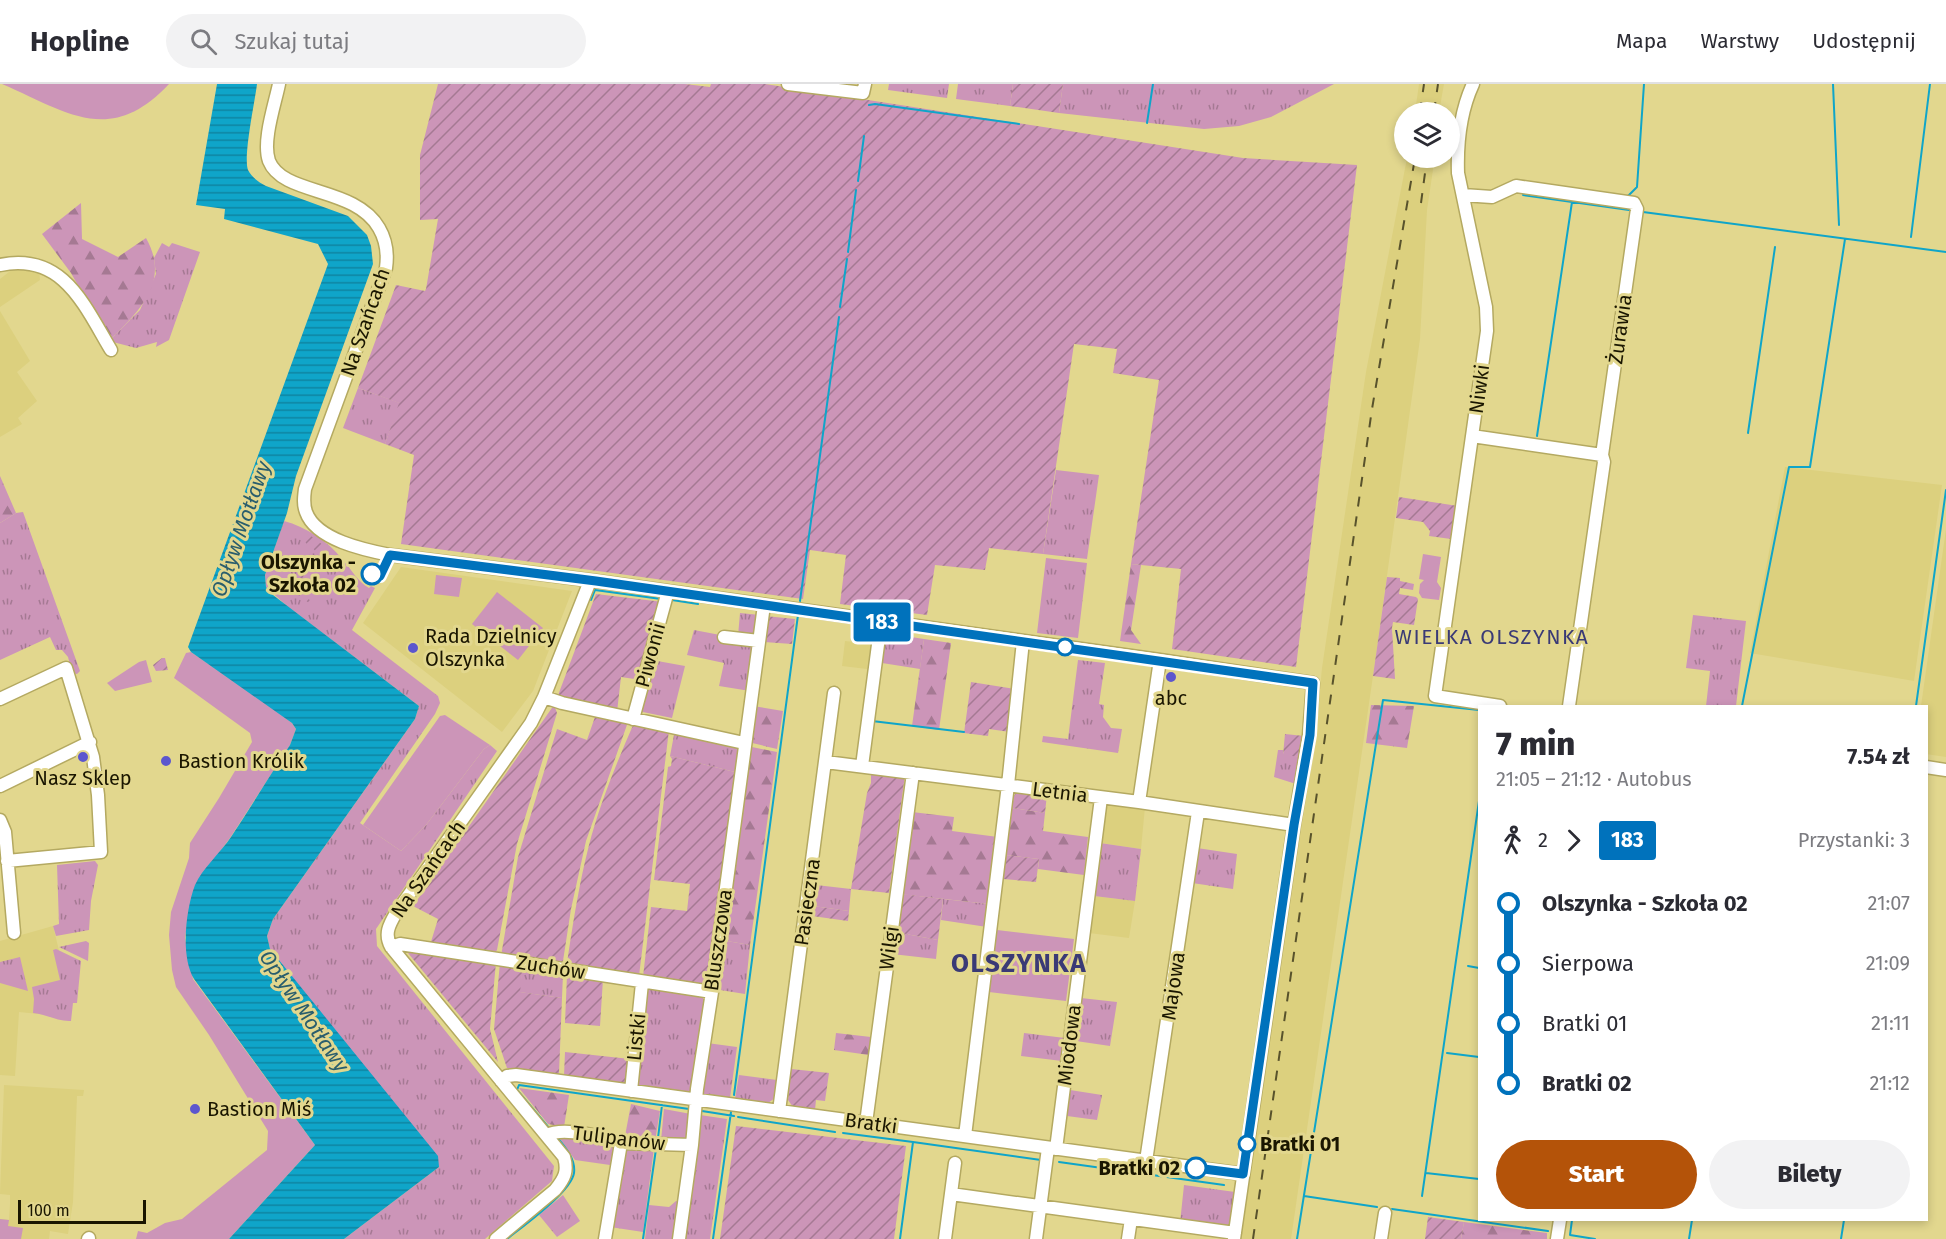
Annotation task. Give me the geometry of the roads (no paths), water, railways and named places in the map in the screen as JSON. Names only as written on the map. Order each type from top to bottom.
[{"type":"street","name":"Na Szańcach","points":[[279,84],[268,140],[270,162],[274,169],[286,179],[344,199],[368,213],[384,238],[387,258],[382,278],[305,489],[306,514],[324,533],[361,549],[390,555],[590,580],[544,697],[531,723],[396,913],[388,926],[387,934],[391,948]]},
{"type":"street","points":[[788,84],[864,89]]},
{"type":"street","name":"Niwki","points":[[1473,84],[1461,118],[1457,154],[1458,173],[1487,317],[1487,331],[1435,696],[1494,705]]},
{"type":"street","name":"Żurawia","points":[[1463,195],[1492,197],[1516,186],[1634,203],[1636,209],[1602,455],[1604,462],[1569,705]]},
{"type":"street","points":[[0,265],[16,263],[41,266],[53,271],[77,295],[111,350]]},
{"type":"street","points":[[1472,436],[1602,455]]},
{"type":"street","points":[[590,580],[1313,683],[1310,735],[1294,825],[1234,1236],[1205,1229],[951,1194]]},
{"type":"street","name":"Piwonii","points":[[633,719],[668,591]]},
{"type":"street","name":"Bluszczowa","points":[[679,1239],[697,1089],[764,605]]},
{"type":"street","points":[[862,766],[881,622]]},
{"type":"street","points":[[724,637],[759,641]]},
{"type":"street","points":[[965,1136],[1008,785],[1023,641]]},
{"type":"street","points":[[1139,802],[1160,660]]},
{"type":"street","points":[[0,699],[66,668],[90,742],[98,795],[101,852],[7,861]]},
{"type":"street","name":"Pasieczna","points":[[779,1111],[834,693]]},
{"type":"street","points":[[544,697],[744,743]]},
{"type":"street","points":[[0,786],[90,742]]},
{"type":"street","name":"Letnia","points":[[826,762],[1139,802],[1294,825]]},
{"type":"street","points":[[1928,767],[1946,770]]},
{"type":"street","name":"Wilgi","points":[[866,1123],[913,773]]},
{"type":"street","name":"Miodowa","points":[[1036,1239],[1040,1206],[1052,1149],[1101,798]]},
{"type":"street","name":"Majowa","points":[[1146,1161],[1198,812]]},
{"type":"street","points":[[1,823],[14,933]]},
{"type":"street","name":"Zuchów","points":[[391,948],[400,944],[712,992]]},
{"type":"street","points":[[391,948],[564,1157],[567,1167],[563,1180],[555,1190],[496,1239]]},
{"type":"street","name":"Listki","points":[[631,1091],[642,982]]},
{"type":"street","name":"Bratki","points":[[501,1081],[507,1076],[516,1075],[1243,1174]]},
{"type":"street","name":"Tulipanów","points":[[547,1135],[558,1131],[611,1138],[621,1143],[692,1145]]},
{"type":"street","points":[[605,1239],[621,1143]]},
{"type":"street","points":[[945,1239],[955,1163]]},
{"type":"street","points":[[1381,1239],[1384,1213]]},
{"type":"street","points":[[1128,1239],[1131,1219]]},
{"type":"street","points":[[1557,1239],[1560,1221]]},
{"type":"water","name":"Opływ Motławy","points":[[217,84],[257,84],[247,153],[248,170],[252,175],[266,186],[348,216],[367,235],[373,264],[296,476],[287,513],[265,575],[266,587],[273,595],[419,706],[415,719],[273,919],[267,936],[270,949],[438,1156],[439,1167],[344,1239],[229,1239],[315,1145],[194,979],[187,958],[187,919],[195,885],[227,843],[290,745],[296,729],[292,723],[191,652],[188,647],[328,264],[318,244],[224,219],[225,209],[196,205]]},
{"type":"waterway","points":[[1147,123],[1153,84]]},
{"type":"waterway","points":[[1628,196],[1637,187],[1644,84]]},
{"type":"waterway","points":[[1833,84],[1839,225]]},
{"type":"waterway","points":[[1911,237],[1930,84]]},
{"type":"waterway","points":[[869,105],[1019,124]]},
{"type":"waterway","points":[[858,181],[864,136]]},
{"type":"waterway","points":[[848,252],[856,190]]},
{"type":"waterway","points":[[1523,195],[1629,210]]},
{"type":"waterway","points":[[1537,436],[1572,202]]},
{"type":"waterway","points":[[1643,212],[1946,252]]},
{"type":"waterway","points":[[1742,705],[1789,467],[1810,467],[1845,239]]},
{"type":"waterway","points":[[1748,433],[1775,247]]},
{"type":"waterway","points":[[840,307],[847,259]]},
{"type":"waterway","points":[[800,601],[839,317]]},
{"type":"waterway","points":[[1916,705],[1946,490]]},
{"type":"waterway","points":[[591,600],[595,590],[661,599]]},
{"type":"waterway","points":[[672,600],[698,604]]},
{"type":"waterway","points":[[734,1095],[798,615]]},
{"type":"waterway","points":[[1297,1239],[1383,700],[1478,710]]},
{"type":"waterway","points":[[872,721],[964,732]]},
{"type":"waterway","points":[[1422,1196],[1478,808]]},
{"type":"waterway","points":[[1468,966],[1478,968]]},
{"type":"waterway","points":[[1447,1053],[1478,1057]]},
{"type":"waterway","points":[[549,1128],[517,1090],[519,1085],[689,1109]]},
{"type":"waterway","points":[[658,1138],[662,1105]]},
{"type":"waterway","points":[[702,1111],[734,1116]]},
{"type":"waterway","points":[[713,1239],[731,1112]]},
{"type":"waterway","points":[[738,1117],[835,1132]]},
{"type":"waterway","points":[[843,1133],[913,1142],[900,1239]]},
{"type":"waterway","points":[[507,1239],[556,1199],[571,1181],[574,1173],[573,1163],[569,1153],[556,1136]]},
{"type":"waterway","points":[[913,1142],[1041,1160]]},
{"type":"waterway","points":[[643,1239],[656,1149]]},
{"type":"waterway","points":[[1059,1162],[1224,1185]]},
{"type":"waterway","points":[[1426,1173],[1478,1179]]},
{"type":"waterway","points":[[1304,1196],[1377,1207]]},
{"type":"waterway","points":[[1392,1209],[1548,1231]]},
{"type":"waterway","points":[[1572,1221],[1570,1235],[1595,1239]]},
{"type":"waterway","points":[[1689,1239],[1692,1221]]},
{"type":"waterway","points":[[1841,1239],[1844,1221]]},
{"type":"railway","points":[[1421,102],[1424,84]]},
{"type":"railway","points":[[1435,102],[1438,84]]},
{"type":"railway","points":[[1253,1239],[1372,409],[1413,168]]},
{"type":"railway","points":[[1421,203],[1426,168]]},
{"type":"place","name":"Olszynka - Szkoła 02","points":[[372,574]]},
{"type":"place","name":"Rada Dzielnicy Olszynka","points":[[413,648]]},
{"type":"place","name":"abc","points":[[1171,677]]},
{"type":"place","name":"Nasz Sklep","points":[[83,757]]},
{"type":"place","name":"Bastion Królik","points":[[166,761]]},
{"type":"place","name":"Bastion Miś","points":[[195,1109]]},
{"type":"place","name":"Bratki 01","points":[[1247,1144]]},
{"type":"place","name":"Bratki 02","points":[[1196,1168]]},
{"type":"district","name":"WIELKA OLSZYNKA","points":[[1492,637]]},
{"type":"district","name":"OLSZYNKA","points":[[1019,963]]}]
